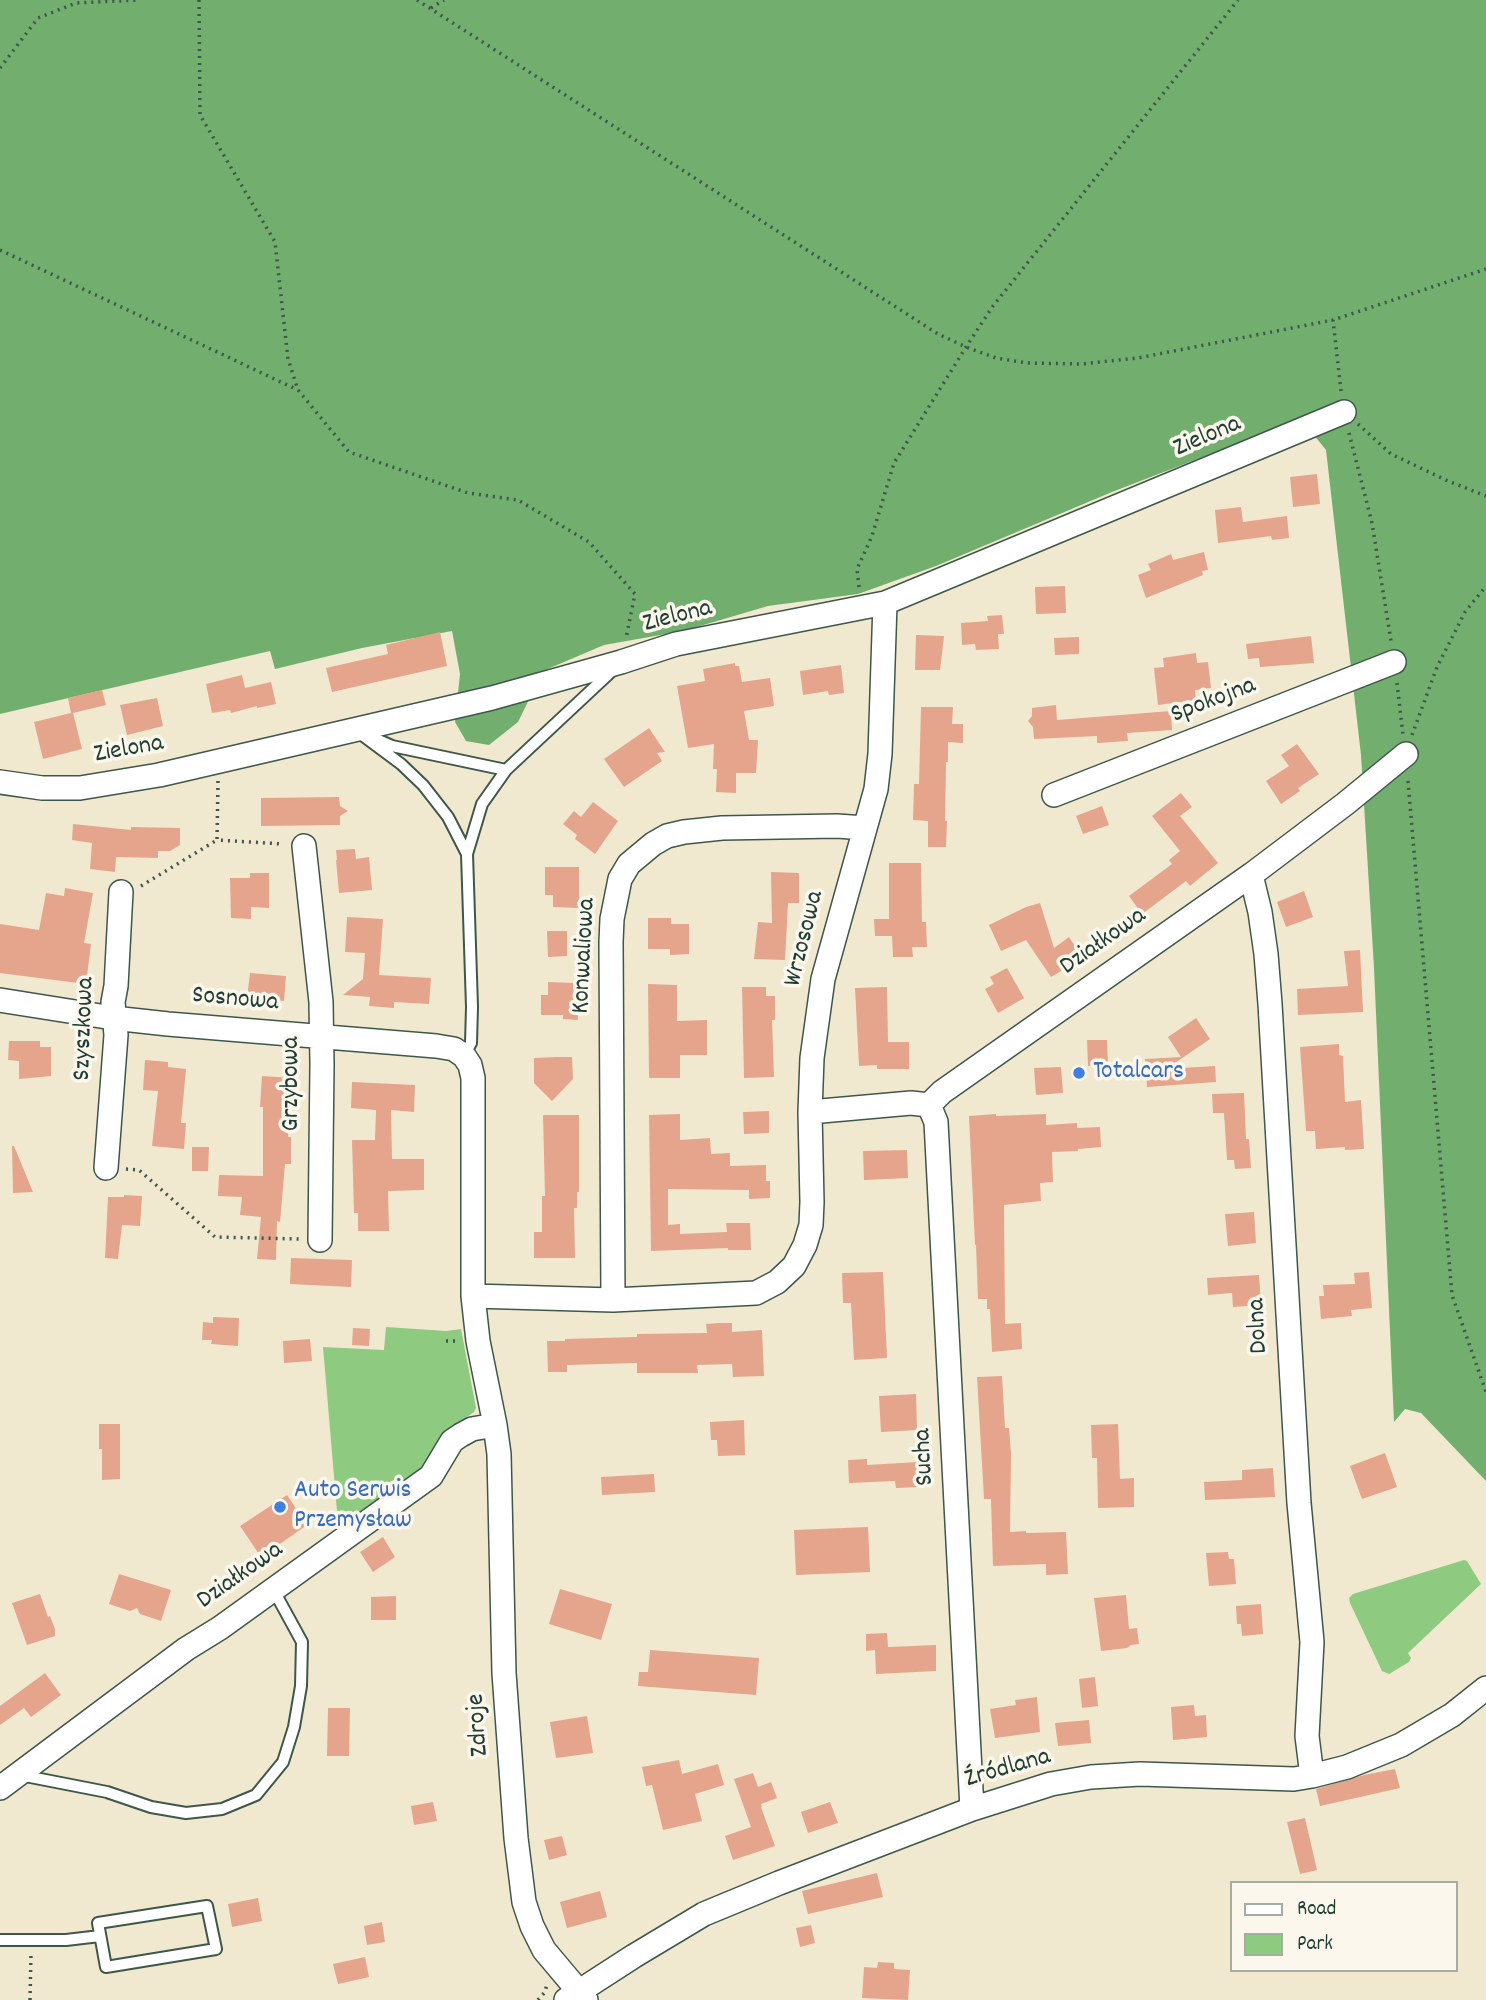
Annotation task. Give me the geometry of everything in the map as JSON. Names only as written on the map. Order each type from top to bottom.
[{"type":"street","name":"Zielona","points":[[0,782],[42,788],[80,788],[159,775],[492,698],[676,644],[885,603],[1344,412]]},
{"type":"street","name":"Wrzosowa","points":[[613,1300],[756,1293],[777,1282],[794,1266],[805,1245],[811,1225],[812,1202],[812,1058],[823,979],[876,789],[880,754],[885,603]]},
{"type":"street","name":"Spokojna","points":[[1054,795],[1394,662]]},
{"type":"street","name":"Działkowa","points":[[929,1105],[942,1092],[1251,875],[1406,754]]},
{"type":"street","name":"Konwaliowa","points":[[613,1300],[611,942],[612,919],[620,879],[629,864],[653,844],[667,836],[684,832],[760,827],[865,828]]},
{"type":"street","name":"Grzybowa","points":[[304,846],[321,1002],[320,1240]]},
{"type":"street","name":"Dolna","points":[[1251,875],[1260,912],[1270,1004],[1299,1503],[1312,1642],[1307,1736],[1312,1776]]},
{"type":"street","name":"Szyszkowa","points":[[106,1168],[116,1035],[113,1002],[121,895]]},
{"type":"street","name":"Sosnowa","points":[[0,1000],[113,1018],[436,1046],[454,1049],[464,1056]]},
{"type":"street","points":[[464,1056],[470,1065],[473,1078],[473,1296],[478,1341],[495,1425]]},
{"type":"street","points":[[810,1112],[911,1102],[929,1105]]},
{"type":"street","name":"Sucha","points":[[929,1105],[936,1122],[972,1809]]},
{"type":"street","points":[[473,1296],[613,1300]]},
{"type":"street","name":"Działkowa","points":[[9,1781],[186,1649],[220,1628],[431,1476],[448,1448],[461,1435],[472,1429],[495,1425]]},
{"type":"street","name":"Zdroje","points":[[495,1425],[501,1489],[504,1673],[524,1902],[544,1950],[577,1998]]},
{"type":"street","name":"Źródlana","points":[[577,1998],[634,1956],[704,1914],[972,1809],[1051,1784],[1091,1777],[1140,1773],[1294,1779],[1312,1776],[1347,1767],[1401,1745],[1452,1715],[1486,1688]]},
{"type":"lane","points":[[464,1056],[471,1043],[467,854],[482,804],[506,770],[621,662]]},
{"type":"lane","points":[[355,730],[392,746],[506,770]]},
{"type":"lane","points":[[355,730],[424,785],[448,817],[467,854]]},
{"type":"lane","points":[[9,1781],[107,1792],[151,1807],[186,1813],[222,1809],[256,1795],[283,1762],[294,1727],[301,1686],[302,1642],[273,1589]]},
{"type":"lane","points":[[207,1906],[216,1949],[106,1967],[100,1936],[98,1923],[207,1906]]},
{"type":"lane","points":[[0,1940],[66,1940],[100,1936]]},
{"type":"path","points":[[0,68],[38,18],[76,3],[138,0]]},
{"type":"path","points":[[199,0],[200,115],[275,242],[288,359],[298,390],[349,452],[468,493],[518,500],[589,542],[635,594],[621,662]]},
{"type":"path","points":[[416,0],[938,334],[996,358],[1027,363],[1082,364],[1138,358],[1333,320],[1486,269]]},
{"type":"path","points":[[431,8],[444,0]]},
{"type":"path","points":[[861,608],[856,569],[872,536],[894,463],[993,306],[1238,0]]},
{"type":"path","points":[[0,250],[298,390]]},
{"type":"path","points":[[1333,320],[1344,412],[1372,523],[1406,754],[1452,1294],[1486,1392]]},
{"type":"path","points":[[1344,412],[1391,454],[1486,496]]},
{"type":"path","points":[[1406,754],[1437,667],[1465,612],[1486,586]]},
{"type":"path","points":[[217,841],[219,761]]},
{"type":"path","points":[[121,895],[217,841],[304,846]]},
{"type":"path","points":[[106,1168],[139,1170],[215,1237],[320,1240]]},
{"type":"path","points":[[30,2000],[31,1940]]},
{"type":"green space","points":[[0,0],[1486,0],[1486,1481],[1421,1413],[1405,1409],[1394,1422],[1374,968],[1361,755],[1326,450],[1301,419],[1112,492],[936,566],[858,594],[768,606],[683,631],[604,645],[543,671],[518,722],[489,745],[466,741],[455,722],[460,674],[452,631],[362,648],[275,669],[270,651],[0,714]]},
{"type":"green space","points":[[386,1327],[446,1331],[461,1329],[476,1408],[464,1419],[465,1425],[429,1469],[339,1535],[323,1347],[384,1350]]},
{"type":"green space","points":[[1464,1560],[1481,1584],[1408,1653],[1411,1658],[1409,1662],[1389,1674],[1382,1671],[1349,1598],[1353,1594]]},
{"type":"building","points":[[1317,474],[1320,504],[1293,507],[1290,477]]},
{"type":"building","points":[[1241,507],[1243,522],[1287,516],[1289,538],[1272,540],[1271,536],[1218,543],[1215,510]]},
{"type":"building","points":[[1204,552],[1208,570],[1202,571],[1203,575],[1146,598],[1138,575],[1151,570],[1148,564],[1171,554],[1173,560]]},
{"type":"building","points":[[1065,586],[1066,613],[1036,614],[1035,587]]},
{"type":"building","points":[[1002,615],[1004,634],[998,634],[999,649],[976,650],[975,644],[962,645],[961,623],[988,621],[987,616]]},
{"type":"building","points":[[440,632],[447,666],[332,692],[326,668],[388,654],[386,645]]},
{"type":"building","points":[[916,635],[944,636],[940,670],[915,670]]},
{"type":"building","points":[[1311,636],[1314,663],[1260,667],[1259,658],[1248,659],[1246,644]]},
{"type":"building","points":[[1079,637],[1079,654],[1055,655],[1054,638]]},
{"type":"building","points":[[1196,653],[1197,663],[1208,662],[1211,688],[1195,690],[1196,700],[1158,705],[1154,668],[1164,667],[1163,658]]},
{"type":"building","points":[[735,663],[735,666],[739,666],[742,682],[770,678],[774,706],[744,711],[749,740],[758,740],[756,773],[736,773],[736,793],[716,792],[714,744],[688,748],[677,686],[705,681],[703,669]]},
{"type":"building","points":[[841,665],[844,693],[829,695],[828,691],[803,695],[800,671]]},
{"type":"building","points":[[242,675],[245,688],[271,682],[276,704],[231,713],[230,710],[212,713],[206,684]]},
{"type":"building","points":[[102,690],[106,705],[73,713],[82,749],[43,759],[34,722],[71,713],[68,698]]},
{"type":"building","points":[[157,698],[163,726],[127,735],[120,705]]},
{"type":"building","points":[[1056,705],[1057,720],[1171,711],[1172,730],[1127,733],[1128,741],[1097,743],[1097,736],[1034,739],[1033,727],[1028,721],[1032,716],[1032,708]]},
{"type":"building","points":[[921,707],[953,707],[952,724],[963,724],[963,743],[948,742],[946,847],[928,847],[928,821],[913,820],[914,784],[919,784]]},
{"type":"building","points":[[649,728],[665,752],[657,753],[662,761],[624,787],[604,759]]},
{"type":"building","points":[[1297,744],[1319,774],[1281,804],[1266,781],[1289,766],[1281,755]]},
{"type":"building","points":[[1181,793],[1192,807],[1180,816],[1218,863],[1190,886],[1186,881],[1142,914],[1129,896],[1172,864],[1169,860],[1180,851],[1152,816]]},
{"type":"building","points":[[339,797],[340,806],[348,811],[340,816],[340,825],[261,826],[261,798]]},
{"type":"building","points":[[593,802],[618,821],[595,854],[575,839],[577,835],[563,824],[574,811],[581,817]]},
{"type":"building","points":[[1102,806],[1109,825],[1083,834],[1076,816]]},
{"type":"building","points":[[73,824],[131,830],[131,827],[180,828],[180,845],[170,851],[158,851],[158,858],[116,857],[115,872],[90,869],[92,843],[72,840]]},
{"type":"building","points":[[355,849],[356,859],[369,857],[372,890],[339,893],[336,850]]},
{"type":"building","points":[[889,863],[921,863],[922,922],[926,922],[927,947],[912,947],[913,957],[893,957],[892,936],[875,936],[874,919],[889,919]]},
{"type":"building","points":[[545,867],[579,867],[579,908],[553,907],[553,895],[545,895]]},
{"type":"building","points":[[771,872],[799,873],[799,903],[788,903],[785,960],[754,959],[758,922],[772,923]]},
{"type":"building","points":[[250,873],[269,873],[269,908],[251,907],[251,919],[231,918],[230,878],[250,878]]},
{"type":"building","points":[[65,888],[93,893],[84,943],[91,944],[86,984],[0,973],[0,924],[39,930],[46,893],[64,896]]},
{"type":"building","points":[[1304,891],[1313,917],[1286,927],[1277,902]]},
{"type":"building","points":[[1040,903],[1054,948],[1069,937],[1083,958],[1051,977],[1026,940],[1001,951],[989,925]]},
{"type":"building","points":[[347,917],[383,919],[379,975],[431,978],[429,1004],[394,1002],[394,1008],[369,1006],[370,997],[343,995],[363,979],[365,953],[345,952]]},
{"type":"building","points":[[648,918],[671,918],[671,924],[689,924],[689,954],[670,955],[670,949],[648,949]]},
{"type":"building","points":[[547,931],[567,931],[567,956],[548,957]]},
{"type":"building","points":[[1360,950],[1363,1012],[1298,1015],[1297,989],[1348,986],[1344,951]]},
{"type":"building","points":[[1007,968],[1024,998],[998,1013],[985,989],[994,984],[990,977]]},
{"type":"building","points":[[250,973],[286,976],[284,1001],[247,998]]},
{"type":"building","points":[[548,982],[576,983],[578,1020],[563,1019],[563,1015],[541,1015],[541,995],[548,995]]},
{"type":"building","points":[[648,984],[677,985],[677,1021],[707,1020],[707,1055],[680,1055],[680,1078],[649,1078]]},
{"type":"building","points":[[742,987],[766,987],[766,996],[775,996],[775,1020],[772,1020],[774,1077],[744,1078]]},
{"type":"building","points":[[887,987],[888,1042],[909,1042],[909,1069],[859,1066],[855,988]]},
{"type":"building","points":[[1196,1018],[1210,1039],[1166,1069],[1215,1066],[1216,1082],[1147,1087],[1145,1059],[1181,1057],[1168,1037]]},
{"type":"building","points":[[1087,1040],[1107,1040],[1108,1065],[1088,1066]]},
{"type":"building","points":[[9,1041],[40,1041],[40,1047],[51,1047],[51,1076],[19,1079],[19,1061],[8,1060]]},
{"type":"building","points":[[1339,1044],[1339,1055],[1343,1056],[1345,1102],[1361,1100],[1364,1149],[1316,1149],[1315,1131],[1306,1131],[1300,1047]]},
{"type":"building","points":[[572,1057],[573,1079],[552,1101],[534,1083],[534,1058]]},
{"type":"building","points":[[145,1060],[168,1062],[168,1067],[186,1069],[181,1123],[186,1123],[184,1149],[152,1146],[158,1091],[143,1090]]},
{"type":"building","points":[[1061,1067],[1063,1093],[1036,1095],[1034,1068]]},
{"type":"building","points":[[262,1076],[292,1078],[288,1137],[291,1137],[291,1164],[285,1164],[280,1222],[277,1221],[276,1260],[257,1259],[261,1217],[240,1215],[242,1197],[218,1196],[219,1175],[263,1176],[263,1107],[260,1107]]},
{"type":"building","points":[[352,1082],[415,1085],[414,1112],[391,1110],[392,1159],[424,1159],[424,1190],[388,1191],[389,1231],[358,1231],[358,1213],[354,1213],[352,1140],[375,1140],[376,1110],[351,1108]]},
{"type":"building","points":[[1244,1093],[1246,1139],[1249,1139],[1251,1168],[1235,1169],[1234,1160],[1227,1160],[1224,1113],[1213,1113],[1212,1094]]},
{"type":"building","points":[[769,1111],[769,1133],[744,1134],[743,1112]]},
{"type":"building","points":[[680,1114],[680,1140],[710,1138],[711,1154],[730,1153],[730,1166],[766,1165],[770,1198],[749,1199],[749,1190],[668,1189],[668,1225],[680,1224],[680,1234],[727,1232],[726,1223],[750,1223],[751,1250],[728,1248],[651,1251],[649,1115]]},
{"type":"building","points":[[1046,1114],[1046,1125],[1077,1123],[1077,1128],[1100,1127],[1101,1147],[1052,1152],[1053,1182],[1040,1183],[1041,1201],[1004,1205],[1005,1324],[1021,1323],[1022,1349],[992,1352],[990,1309],[987,1309],[987,1299],[978,1299],[969,1116]]},
{"type":"building","points":[[543,1115],[579,1115],[579,1192],[577,1208],[574,1208],[575,1258],[534,1258],[534,1232],[542,1232],[542,1196],[545,1196]]},
{"type":"building","points":[[14,1146],[33,1192],[13,1193]]},
{"type":"building","points":[[192,1147],[209,1147],[208,1171],[192,1171]]},
{"type":"building","points":[[907,1150],[908,1178],[864,1180],[863,1151]]},
{"type":"building","points":[[142,1196],[140,1226],[122,1225],[118,1259],[105,1258],[108,1197]]},
{"type":"building","points":[[1254,1212],[1256,1243],[1228,1246],[1225,1214]]},
{"type":"building","points":[[291,1258],[352,1260],[351,1287],[290,1284]]},
{"type":"building","points":[[883,1272],[887,1358],[854,1360],[851,1303],[843,1303],[842,1273]]},
{"type":"building","points":[[1369,1272],[1372,1308],[1351,1310],[1352,1316],[1321,1319],[1319,1296],[1324,1296],[1323,1285],[1355,1284],[1354,1273]]},
{"type":"building","points":[[1259,1275],[1261,1305],[1233,1307],[1232,1293],[1208,1295],[1207,1278]]},
{"type":"building","points":[[213,1317],[239,1318],[238,1346],[211,1344],[212,1340],[202,1340],[203,1322],[213,1323]]},
{"type":"building","points":[[732,1323],[732,1332],[762,1330],[764,1376],[733,1377],[732,1364],[697,1365],[698,1373],[637,1373],[637,1363],[567,1365],[567,1372],[548,1372],[547,1341],[637,1337],[637,1334],[707,1333],[706,1324]]},
{"type":"building","points":[[353,1328],[370,1329],[369,1346],[352,1345]]},
{"type":"building","points":[[310,1339],[312,1361],[284,1363],[283,1341]]},
{"type":"building","points":[[1002,1376],[1005,1428],[1009,1428],[1011,1453],[1010,1532],[1066,1532],[1068,1574],[1046,1575],[1046,1564],[993,1566],[991,1499],[984,1499],[977,1377]]},
{"type":"building","points":[[916,1394],[917,1430],[881,1432],[879,1396]]},
{"type":"building","points":[[744,1420],[745,1455],[718,1456],[717,1440],[711,1440],[710,1422]]},
{"type":"building","points":[[99,1424],[120,1424],[120,1479],[102,1480]]},
{"type":"building","points":[[1118,1424],[1120,1479],[1134,1478],[1134,1507],[1098,1508],[1097,1458],[1092,1458],[1091,1425]]},
{"type":"building","points":[[1385,1453],[1397,1487],[1362,1499],[1350,1466]]},
{"type":"building","points":[[867,1459],[867,1465],[918,1462],[919,1487],[896,1488],[895,1481],[849,1483],[848,1460]]},
{"type":"building","points":[[1273,1468],[1275,1497],[1205,1500],[1204,1482],[1242,1480],[1242,1470]]},
{"type":"building","points":[[654,1474],[655,1492],[602,1495],[601,1477]]},
{"type":"building","points":[[287,1495],[307,1525],[261,1557],[240,1526]]},
{"type":"building","points":[[868,1527],[870,1572],[796,1575],[794,1530]]},
{"type":"building","points":[[383,1537],[395,1557],[373,1572],[360,1552]]},
{"type":"building","points":[[1228,1552],[1229,1559],[1234,1559],[1236,1584],[1209,1586],[1206,1553]]},
{"type":"building","points":[[119,1574],[171,1590],[161,1621],[140,1614],[137,1608],[130,1611],[109,1604]]},
{"type":"building","points":[[560,1589],[612,1604],[601,1640],[549,1624]]},
{"type":"building","points":[[40,1594],[55,1629],[55,1636],[27,1645],[12,1603]]},
{"type":"building","points":[[1126,1595],[1129,1629],[1137,1628],[1139,1644],[1101,1651],[1094,1598]]},
{"type":"building","points":[[396,1596],[396,1620],[371,1620],[371,1597]]},
{"type":"building","points":[[1261,1604],[1263,1634],[1242,1636],[1241,1624],[1237,1624],[1236,1606]]},
{"type":"building","points":[[887,1633],[888,1647],[936,1645],[936,1671],[876,1674],[875,1650],[866,1651],[866,1634]]},
{"type":"building","points":[[650,1650],[759,1658],[756,1695],[638,1686],[639,1672],[648,1672]]},
{"type":"building","points":[[45,1673],[61,1695],[31,1717],[24,1708],[0,1725],[0,1706]]},
{"type":"building","points":[[1095,1677],[1098,1706],[1082,1708],[1079,1679]]},
{"type":"building","points":[[1037,1697],[1040,1732],[995,1738],[990,1709],[1016,1705],[1015,1700]]},
{"type":"building","points":[[1194,1705],[1195,1716],[1206,1715],[1207,1737],[1173,1740],[1171,1707]]},
{"type":"building","points":[[328,1708],[350,1708],[349,1756],[327,1756]]},
{"type":"building","points":[[587,1716],[593,1753],[556,1758],[550,1722]]},
{"type":"building","points":[[1089,1720],[1091,1743],[1058,1746],[1055,1723]]},
{"type":"building","points":[[679,1760],[682,1774],[718,1764],[724,1785],[695,1794],[702,1821],[663,1830],[652,1785],[646,1786],[642,1767]]},
{"type":"building","points":[[1395,1769],[1400,1788],[1320,1806],[1316,1789]]},
{"type":"building","points":[[753,1773],[758,1787],[771,1782],[777,1798],[761,1804],[775,1846],[733,1860],[725,1836],[751,1827],[734,1779]]},
{"type":"building","points":[[433,1802],[437,1821],[414,1825],[411,1806]]},
{"type":"building","points":[[830,1802],[838,1823],[808,1833],[801,1812]]},
{"type":"building","points":[[1305,1818],[1317,1870],[1300,1874],[1287,1822]]},
{"type":"building","points":[[562,1836],[567,1855],[549,1860],[544,1840]]},
{"type":"building","points":[[877,1873],[883,1897],[808,1914],[802,1891]]},
{"type":"building","points":[[600,1891],[607,1917],[567,1928],[560,1902]]},
{"type":"building","points":[[258,1898],[262,1921],[232,1927],[228,1904]]},
{"type":"building","points":[[382,1922],[385,1942],[367,1945],[364,1926]]},
{"type":"building","points":[[811,1925],[815,1943],[800,1947],[796,1928]]},
{"type":"building","points":[[365,1957],[369,1977],[338,1984],[333,1964]]},
{"type":"building","points":[[878,1962],[894,1963],[894,1969],[910,1970],[908,2000],[862,1998],[864,1967],[877,1968]]},
{"type":"place","name":"Totalcars","points":[[1079,1073]]},
{"type":"place","name":"Auto Serwis Przemysław","points":[[280,1507]]}]
